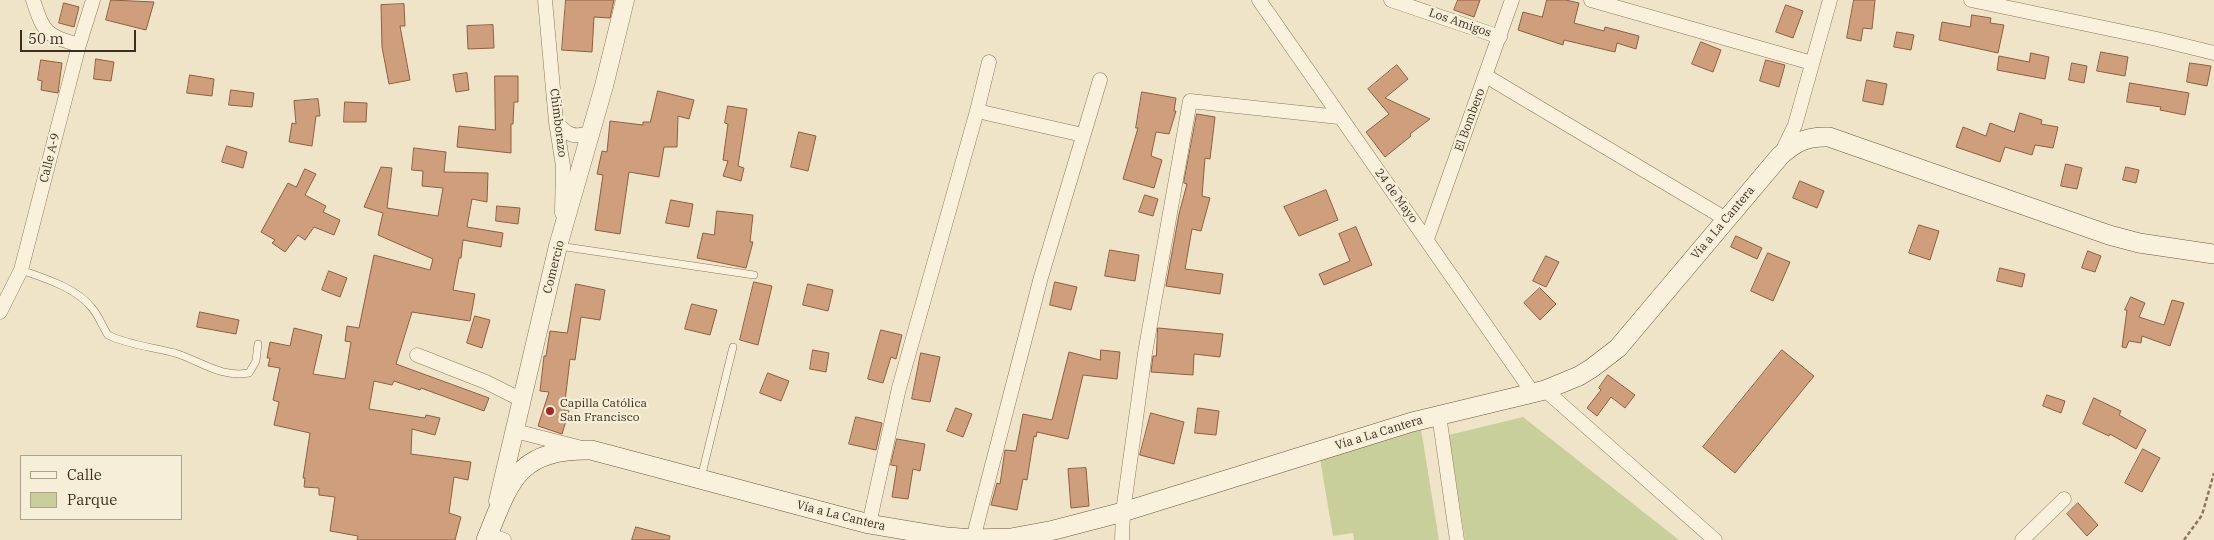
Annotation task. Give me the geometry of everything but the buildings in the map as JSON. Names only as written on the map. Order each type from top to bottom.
[{"type":"main road","name":"Vía a La Cantera","points":[[493,538],[507,489],[524,468],[534,461],[557,452],[590,450],[869,524],[916,534],[994,539],[1034,534],[1123,512],[1439,416],[1539,392],[1586,372],[1618,348],[1780,156],[1802,140],[1817,137],[1828,137],[2109,235],[2139,243],[2214,254]]},
{"type":"street","points":[[33,0],[41,25],[48,34],[79,46]]},
{"type":"street","name":"Calle A-9","points":[[0,312],[21,270],[79,46],[93,0]]},
{"type":"street","name":"Chimborazo","points":[[544,0],[556,122],[563,166],[564,188],[558,246]]},
{"type":"street","name":"Comercio","points":[[493,538],[515,431],[558,246],[591,132],[625,0]]},
{"type":"street","name":"24 de Mayo","points":[[1259,0],[1339,117],[1539,392],[1715,540]]},
{"type":"street","name":"Los Amigos","points":[[1391,0],[1500,37]]},
{"type":"street","name":"El Bombero","points":[[1427,238],[1512,0]]},
{"type":"street","points":[[1591,0],[1812,63]]},
{"type":"street","points":[[1780,156],[1795,125],[1830,0]]},
{"type":"street","points":[[1971,0],[2157,39],[2214,53]]},
{"type":"street","points":[[869,524],[899,388],[978,111],[989,62]]},
{"type":"street","points":[[1486,76],[1726,219]]},
{"type":"street","points":[[973,539],[1041,277],[1100,80]]},
{"type":"street","points":[[1122,540],[1123,512],[1145,353],[1190,101],[1339,117]]},
{"type":"street","points":[[978,111],[1083,135]]},
{"type":"street","points":[[556,122],[570,135],[578,136],[591,132]]},
{"type":"street","points":[[1795,125],[1828,137]]},
{"type":"street","points":[[417,354],[486,382],[522,400]]},
{"type":"street","points":[[1439,416],[1457,540]]},
{"type":"street","points":[[515,431],[590,450]]},
{"type":"street","points":[[2022,540],[2064,499]]},
{"type":"lane","points":[[558,246],[754,275]]},
{"type":"lane","points":[[21,270],[42,277],[84,299],[92,308],[108,335],[176,354],[214,370],[235,376],[249,373],[256,361],[258,344]]},
{"type":"lane","points":[[701,478],[733,347]]},
{"type":"path","points":[[2184,540],[2202,515],[2214,473]]},
{"type":"green space","points":[[1523,417],[1679,540],[1465,540],[1449,435]]},
{"type":"green space","points":[[1421,429],[1439,540],[1354,540],[1353,533],[1333,536],[1320,459]]},
{"type":"place","name":"Capilla Católica San Francisco","points":[[550,411]]}]
